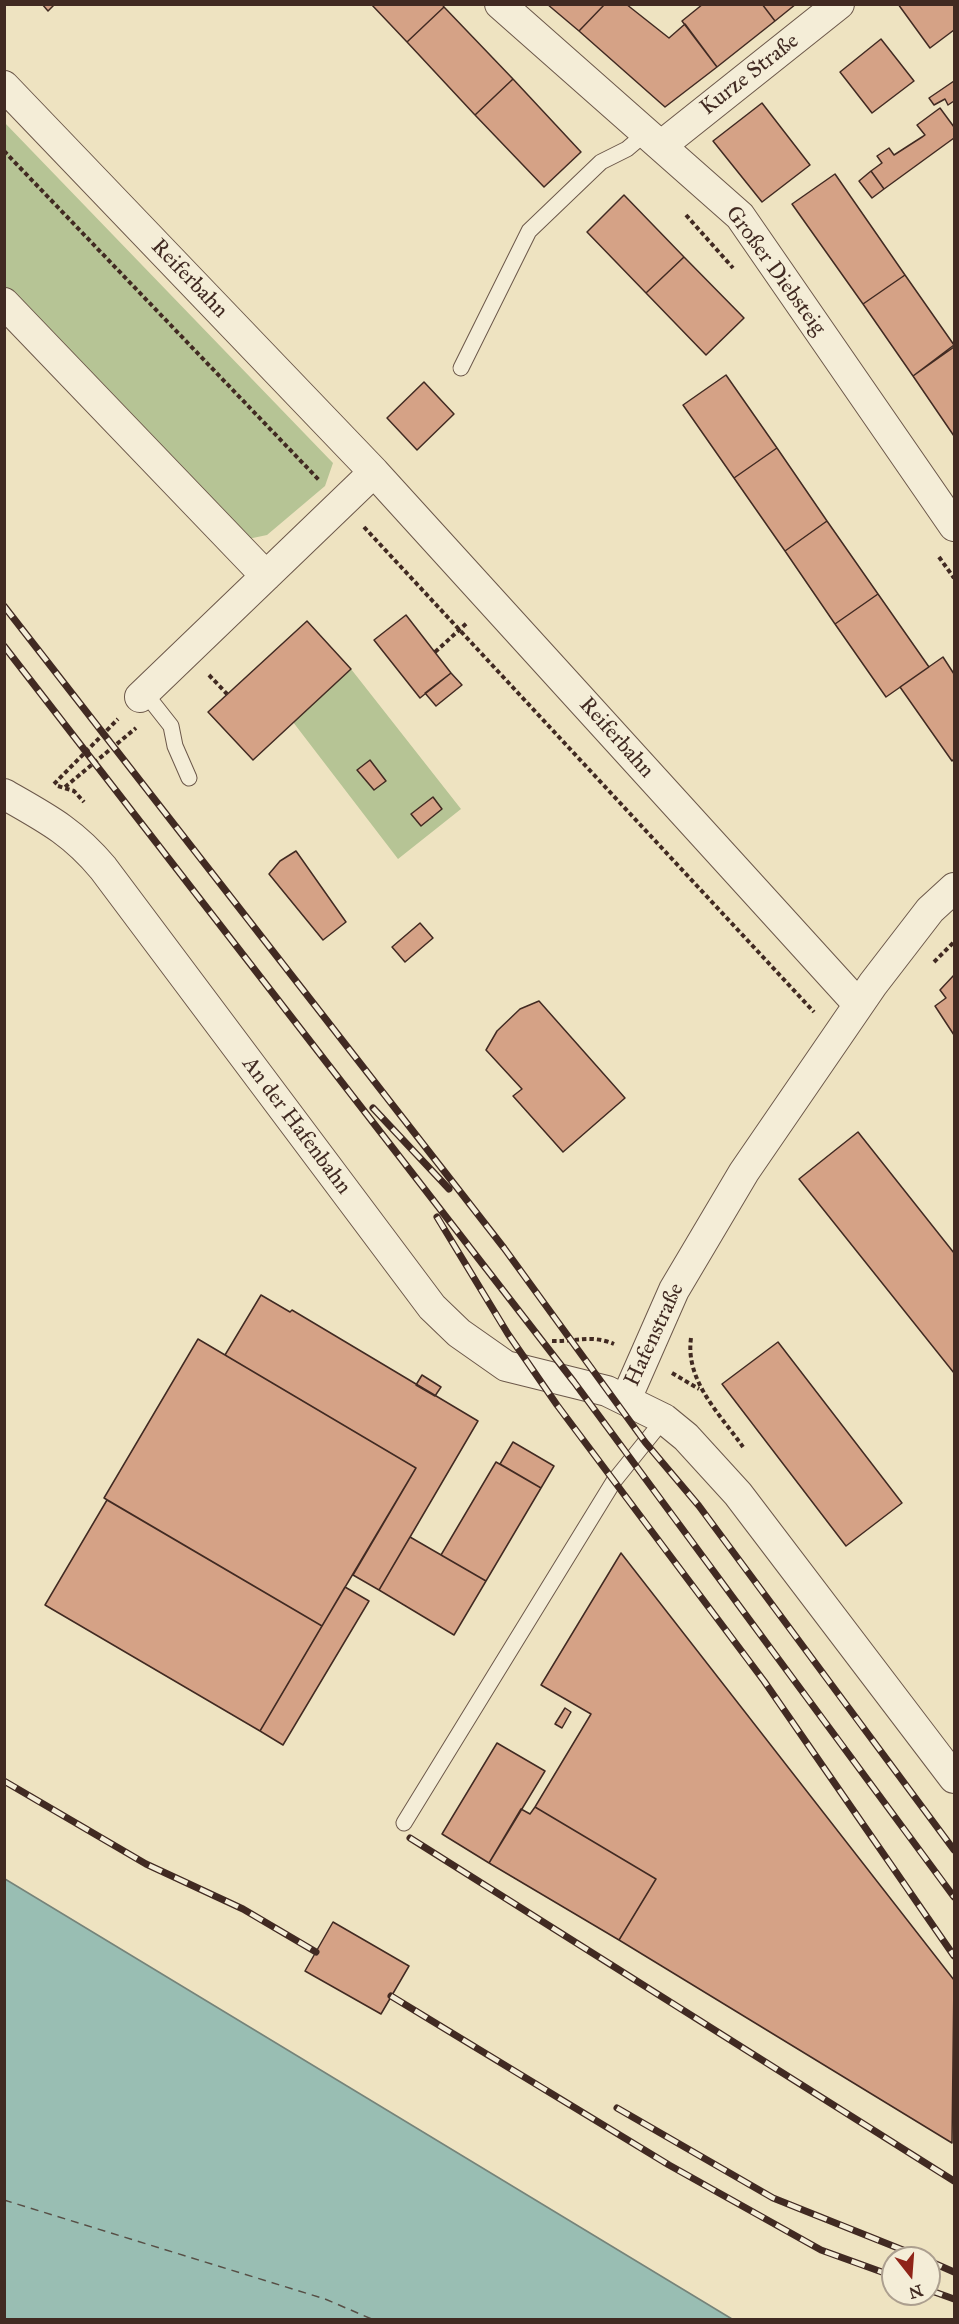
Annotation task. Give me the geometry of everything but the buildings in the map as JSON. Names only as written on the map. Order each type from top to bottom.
[{"type":"street","name":"Großer Diebsteig","points":[[500,4],[740,216],[954,526]]},
{"type":"street","name":"Kurze Straße","points":[[654,139],[839,4]]},
{"type":"street","name":"Reiferbahn","points":[[4,86],[374,472],[858,1004]]},
{"type":"street","points":[[4,303],[266,576]]},
{"type":"street","points":[[142,695],[374,472]]},
{"type":"street","name":"An der Hafenbahn","points":[[4,794],[31,807],[80,840],[403,1270],[438,1313],[459,1333],[506,1365],[608,1391],[626,1399]]},
{"type":"street","name":"Hafenstraße","points":[[954,888],[930,910],[858,1004],[744,1172],[674,1290],[626,1399],[664,1419],[686,1437],[738,1494],[954,1778]]},
{"type":"lane","points":[[461,368],[528,231],[601,162],[654,139]]},
{"type":"lane","points":[[142,695],[171,726],[189,778]]},
{"type":"lane","points":[[404,1823],[614,1481],[664,1419]]},
{"type":"path","points":[[4,151],[341,503],[837,1037]]},
{"type":"path","points":[[681,210],[736,272]]},
{"type":"path","points":[[934,549],[954,578]]},
{"type":"path","points":[[435,652],[491,601]]},
{"type":"path","points":[[88,806],[74,791],[58,786],[49,789],[142,695]]},
{"type":"path","points":[[549,1341],[572,1342],[593,1336],[644,1358],[700,1389]]},
{"type":"green space","points":[[4,122],[333,463],[325,486],[267,535],[248,539],[5,294]]},
{"type":"green space","points":[[351,669],[461,809],[398,859],[293,722]]},
{"type":"water","points":[[5,1879],[732,2319],[5,2319]]},
{"type":"ferry route","points":[[4,2200],[325,2299],[374,2320]]},
{"type":"railway","points":[[4,606],[504,1248],[645,1442],[699,1506],[954,1850]]},
{"type":"railway","points":[[4,646],[574,1382],[954,1897]]},
{"type":"railway","points":[[373,1108],[449,1189]]},
{"type":"railway","points":[[437,1217],[508,1334],[557,1405],[764,1681],[954,1956]]},
{"type":"railway","points":[[4,1781],[146,1864],[243,1909],[316,1952]]},
{"type":"railway","points":[[410,1838],[954,2181]]},
{"type":"railway","points":[[391,1996],[669,2165],[821,2250],[881,2272]]},
{"type":"railway","points":[[617,2108],[773,2198],[893,2246]]},
{"type":"railway","points":[[941,2266],[954,2272]]},
{"type":"railway","points":[[941,2294],[954,2299]]}]
